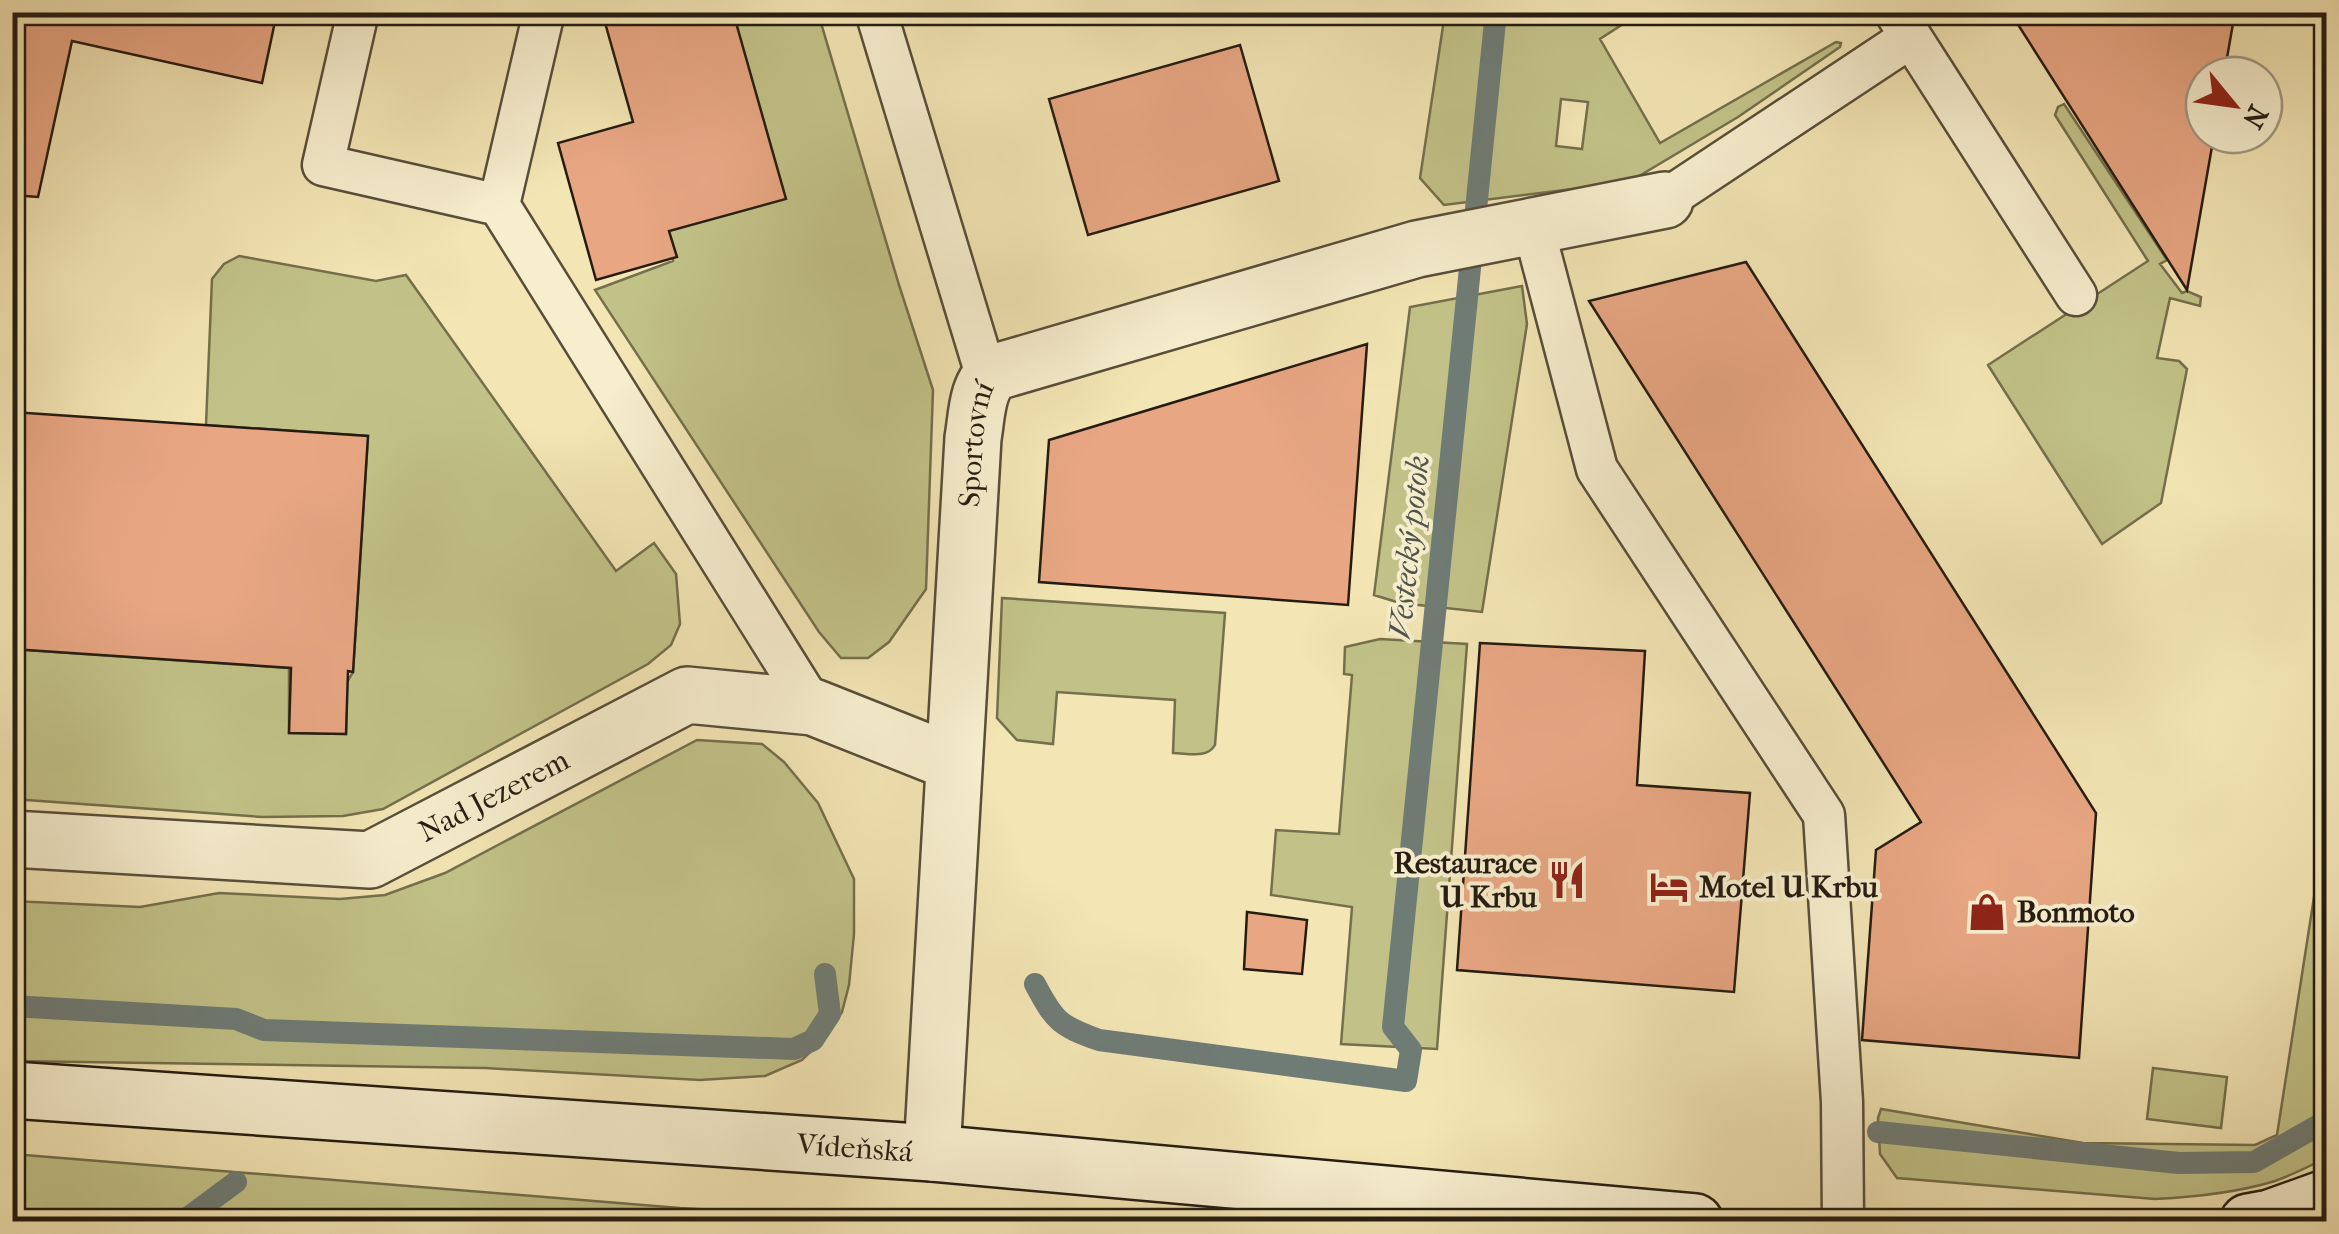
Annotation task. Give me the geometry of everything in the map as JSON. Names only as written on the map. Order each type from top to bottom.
[{"type":"street","name":"Sportovní","points":[[932,1153],[973,438],[982,386],[987,378],[996,372],[1417,249],[1665,200]]},
{"type":"street","name":"Nad Jezerem","points":[[12,840],[370,860],[687,695],[813,706],[954,763]]},
{"type":"street","name":"Vídeňská","points":[[12,1090],[932,1153],[1694,1222]]},
{"type":"street","points":[[2248,1222],[2326,1198]]},
{"type":"lane","points":[[358,12],[323,165],[499,205],[813,706]]},
{"type":"lane","points":[[499,205],[544,12]]},
{"type":"lane","points":[[876,12],[987,378]]},
{"type":"lane","points":[[1665,200],[1903,25],[2076,295]]},
{"type":"lane","points":[[1533,226],[1597,468],[1824,815],[1842,1102],[1843,1222]]},
{"type":"green space","points":[[733,13],[818,13],[933,390],[926,589],[889,642],[868,658],[841,658],[819,632],[595,290],[673,261],[669,231]]},
{"type":"green space","points":[[1445,13],[1640,13],[1600,39],[1660,143],[1836,42],[1841,43],[1738,117],[1629,182],[1444,205],[1420,178]],"holes":[[[1561,99],[1588,102],[1582,149],[1556,146]]]},
{"type":"green space","points":[[2064,104],[2167,260],[2160,264],[2182,293],[2201,297],[2200,306],[2170,298],[2157,358],[2179,361],[2187,369],[2161,503],[2102,544],[1988,365],[2148,261],[2055,115]]},
{"type":"green space","points":[[239,256],[376,281],[406,275],[616,571],[654,543],[676,574],[680,624],[671,645],[648,664],[383,809],[343,816],[262,817],[13,799],[12,649],[289,668],[289,733],[346,734],[368,436],[206,425],[212,279],[224,264]]},
{"type":"green space","points":[[1522,286],[1527,324],[1482,612],[1400,603],[1374,595],[1410,307]]},
{"type":"green space","points":[[1002,598],[1225,613],[1215,745],[1202,754],[1173,753],[1175,700],[1057,692],[1053,744],[1017,740],[997,718]]},
{"type":"green space","points":[[1380,639],[1467,644],[1437,1049],[1341,1044],[1352,907],[1271,895],[1276,830],[1339,834],[1352,675],[1344,674],[1345,647]]},
{"type":"green space","points":[[697,740],[762,744],[784,762],[818,803],[854,879],[854,934],[842,1012],[827,1036],[802,1060],[765,1076],[700,1080],[485,1068],[13,1061],[13,901],[140,907],[219,893],[340,899],[385,895],[445,873]]},
{"type":"green space","points":[[2326,820],[2326,1158],[2260,1185],[2216,1194],[2155,1199],[1897,1178],[1880,1154],[1881,1109],[2083,1143],[2255,1145],[2277,1135]]},
{"type":"green space","points":[[2153,1068],[2227,1077],[2221,1128],[2147,1119]]},
{"type":"green space","points":[[12,1154],[680,1208],[908,1221],[504,1222],[417,1215],[376,1222],[13,1221]]},
{"type":"building","points":[[12,12],[277,12],[262,83],[72,41],[38,197],[12,195]]},
{"type":"building","points":[[602,12],[733,12],[786,199],[669,231],[677,257],[596,280],[558,143],[633,122]]},
{"type":"building","points":[[2010,12],[2235,12],[2227,55],[2184,55],[2184,155],[2211,155],[2187,290]]},
{"type":"building","points":[[1240,45],[1279,181],[1088,235],[1049,99]]},
{"type":"building","points":[[1746,262],[2096,813],[2079,1058],[1862,1040],[1876,850],[1921,822],[1589,301]]},
{"type":"building","points":[[1367,344],[1348,605],[1039,582],[1049,440]]},
{"type":"building","points":[[12,412],[368,436],[346,734],[289,733],[291,668],[12,649]]},
{"type":"building","points":[[1480,643],[1645,651],[1637,785],[1750,793],[1734,992],[1457,970]]},
{"type":"building","points":[[1247,912],[1307,920],[1302,974],[1244,969]]},
{"type":"waterway","name":"Vestecký potok","points":[[1035,984],[1060,1021],[1099,1040],[1406,1081],[1411,1050],[1393,1027],[1496,12]]},
{"type":"waterway","points":[[12,1006],[236,1019],[264,1030],[794,1049],[813,1040],[830,1014],[825,974]]},
{"type":"waterway","points":[[1878,1132],[2179,1163],[2254,1162],[2326,1121]]},
{"type":"waterway","points":[[182,1222],[236,1182]]},
{"type":"place","name":"Restaurace U Krbu","points":[[1567,880]]},
{"type":"place","name":"Motel U Krbu","points":[[1669,887]]},
{"type":"place","name":"Bonmoto","points":[[1987,912]]}]
